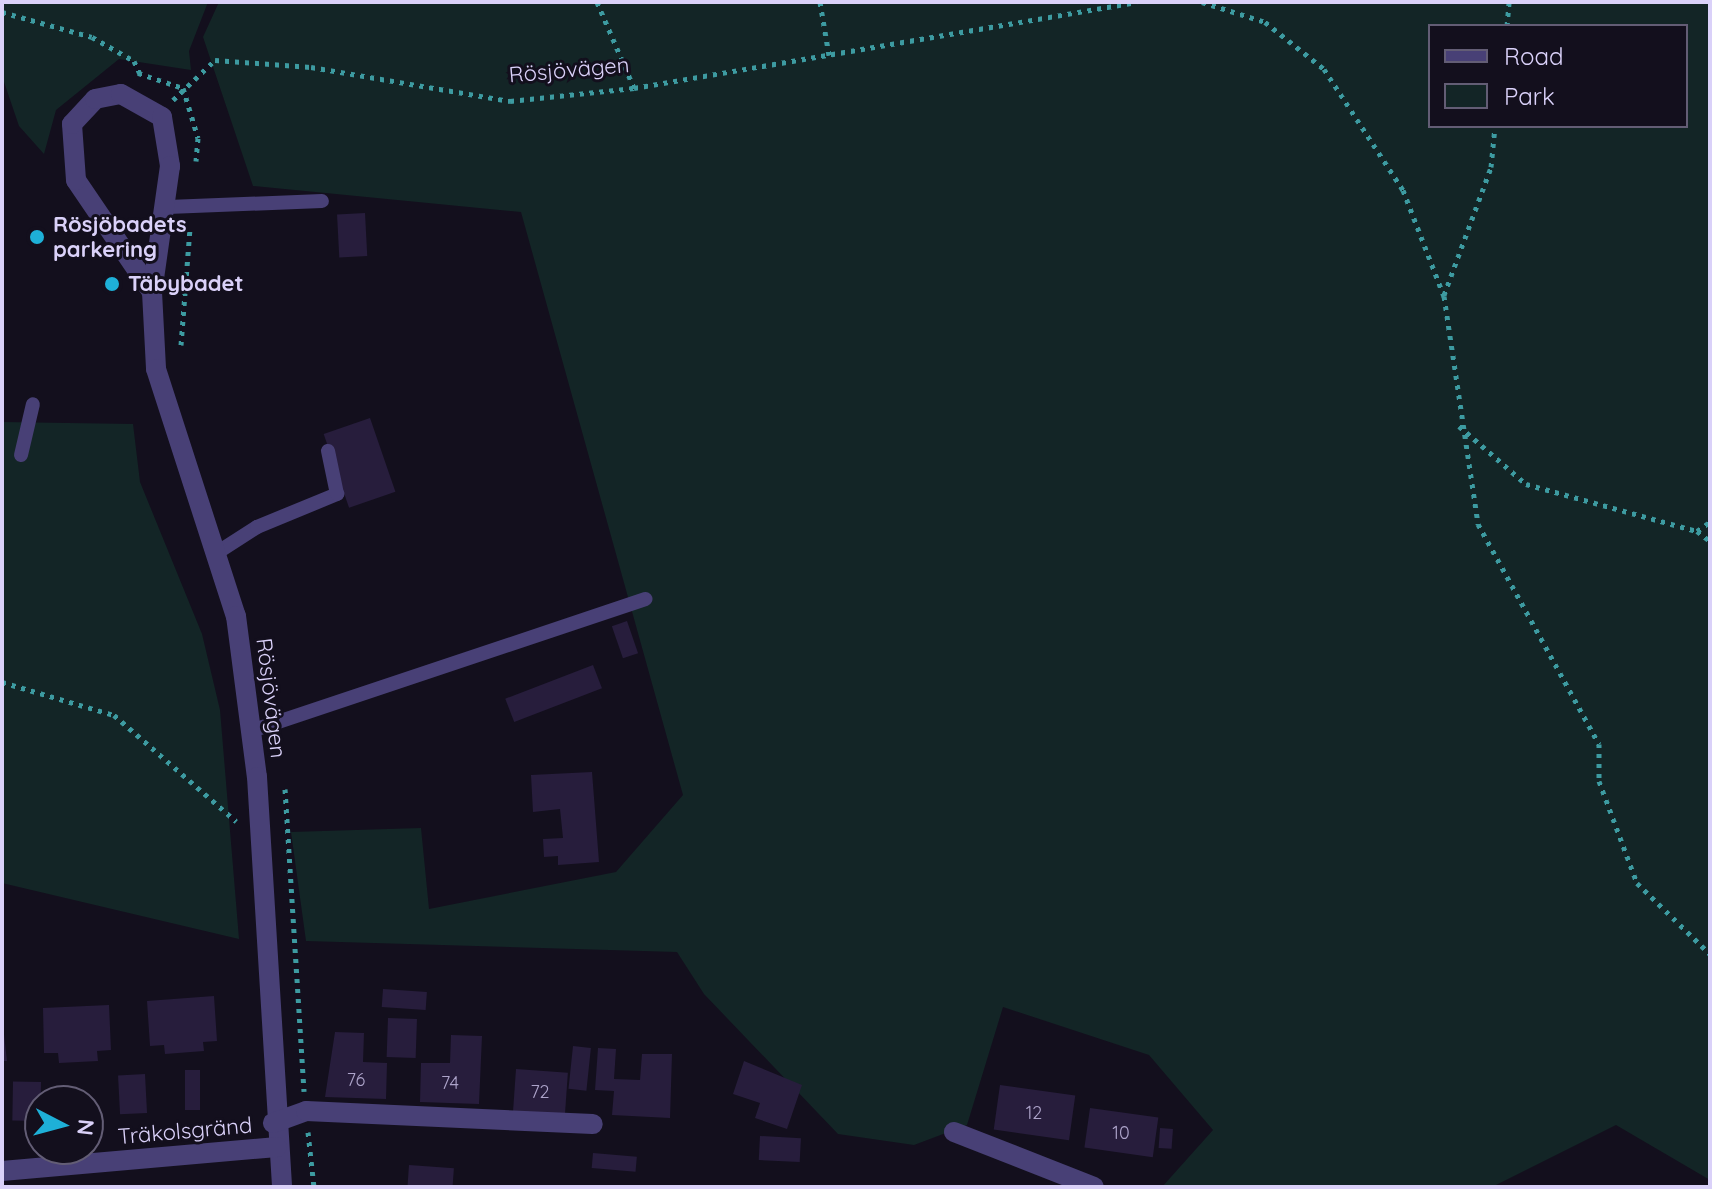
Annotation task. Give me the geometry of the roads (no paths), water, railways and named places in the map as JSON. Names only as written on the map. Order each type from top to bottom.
[{"type":"street","name":"Rösjövägen","points":[[152,292],[76,180],[72,124],[84,105],[121,94],[162,117],[168,207],[152,292],[156,369],[236,616],[251,731],[260,842],[273,1123],[282,1187]]},
{"type":"street","points":[[273,1123],[306,1111],[593,1124]]},
{"type":"street","points":[[954,1132],[1094,1187]]},
{"type":"street","name":"Träkolsgränd","points":[[2,1171],[277,1147]]},
{"type":"lane","points":[[168,207],[322,201]]},
{"type":"lane","points":[[21,455],[33,404]]},
{"type":"lane","points":[[215,554],[257,527],[337,494],[328,451]]},
{"type":"lane","points":[[251,731],[646,599]]},
{"type":"place","name":"Rösjöbadets parkering","points":[[37,237]]},
{"type":"place","name":"Täbybadet","points":[[112,284]]}]
